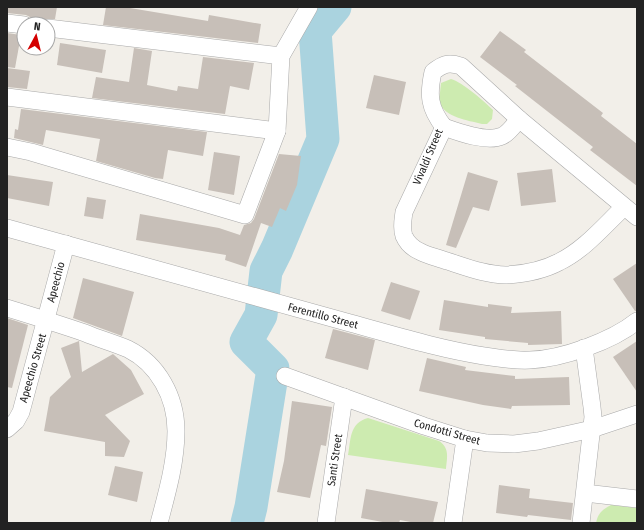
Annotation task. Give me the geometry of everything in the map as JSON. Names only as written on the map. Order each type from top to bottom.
[{"type":"street","points":[[7,147],[31,152],[245,215],[277,131],[281,56],[308,7]]},
{"type":"street","points":[[56,29],[281,56]]},
{"type":"street","name":"Vivaldi Street","points":[[442,64],[461,66],[519,118],[630,212],[559,262],[535,270],[506,275],[487,273],[423,253],[412,247],[404,236],[402,226],[404,212],[444,127],[435,116],[430,103],[430,86],[433,72],[442,64]]},
{"type":"street","points":[[7,97],[277,131]]},
{"type":"street","points":[[444,127],[489,138],[501,137],[508,132],[519,118]]},
{"type":"street","name":"Ferentillo Street","points":[[7,228],[230,291],[457,351],[508,359],[531,360],[556,356],[584,348],[616,335],[637,321]]},
{"type":"street","name":"Apeechio","points":[[47,319],[66,244]]},
{"type":"street","name":"Apeechio Street","points":[[7,308],[47,319],[21,412],[16,421],[7,429]]},
{"type":"street","points":[[47,319],[128,349],[149,364],[162,380],[173,404],[176,430],[171,474],[159,523]]},
{"type":"street","points":[[581,523],[592,429],[592,407],[584,348]]},
{"type":"street","name":"Condotti Street","points":[[285,376],[424,426],[465,439],[487,443],[514,444],[538,441],[592,429],[637,414]]},
{"type":"street","name":"Santi Street","points":[[326,523],[344,397]]},
{"type":"street","points":[[454,523],[465,439]]},
{"type":"street","points":[[585,492],[637,499]]},
{"type":"green space","points":[[451,79],[467,88],[493,110],[492,119],[487,124],[458,118],[447,112],[442,107],[439,102],[441,83]]},
{"type":"green space","points":[[368,418],[439,441],[446,450],[446,469],[348,455],[354,428],[362,420]]},
{"type":"green space","points":[[611,505],[637,508],[637,523],[596,523],[601,512]]},
{"type":"building","points":[[7,7],[57,7],[56,16],[28,16],[7,13]]},
{"type":"building","points":[[106,7],[124,7],[208,21],[209,15],[261,24],[258,43],[103,25]]},
{"type":"building","points":[[500,31],[526,50],[524,52],[603,113],[601,116],[637,144],[637,186],[590,150],[593,147],[480,57]]},
{"type":"building","points":[[7,33],[16,34],[17,56],[15,68],[7,67]]},
{"type":"building","points":[[60,43],[106,50],[102,73],[57,65]]},
{"type":"building","points":[[134,48],[152,51],[147,85],[177,91],[178,86],[198,89],[203,57],[254,63],[249,90],[230,86],[225,114],[92,98],[96,77],[129,82]]},
{"type":"building","points":[[7,68],[30,71],[27,89],[7,87]]},
{"type":"building","points":[[374,75],[406,82],[399,115],[366,108]]},
{"type":"building","points":[[21,109],[207,132],[203,156],[168,150],[163,179],[155,178],[96,161],[100,139],[46,130],[43,145],[14,138],[15,129],[18,130]]},
{"type":"building","points":[[214,152],[240,156],[234,195],[208,190]]},
{"type":"building","points":[[279,154],[301,156],[297,185],[286,211],[280,208],[272,227],[261,223],[246,267],[225,260],[226,255],[136,240],[140,214],[219,228],[240,235],[244,225],[251,223],[254,219]]},
{"type":"building","points":[[552,169],[556,202],[521,206],[517,173]]},
{"type":"building","points":[[468,172],[498,181],[489,211],[473,207],[456,248],[446,245]]},
{"type":"building","points":[[7,175],[53,182],[49,206],[7,198]]},
{"type":"building","points":[[87,197],[106,200],[103,219],[84,216]]},
{"type":"building","points":[[637,263],[637,311],[635,311],[613,279]]},
{"type":"building","points":[[83,278],[134,292],[122,336],[73,318]]},
{"type":"building","points":[[391,282],[420,291],[410,320],[381,311]]},
{"type":"building","points":[[444,300],[488,307],[488,304],[512,307],[511,313],[561,311],[562,344],[528,345],[528,343],[485,339],[485,337],[439,330]]},
{"type":"building","points":[[7,318],[28,325],[12,388],[7,387]]},
{"type":"building","points":[[333,329],[375,340],[368,370],[325,358]]},
{"type":"building","points":[[79,341],[82,372],[113,354],[131,370],[144,394],[105,415],[130,441],[124,457],[105,456],[105,442],[44,431],[50,397],[71,377],[61,348]]},
{"type":"building","points":[[637,341],[637,392],[613,357]]},
{"type":"building","points":[[427,358],[466,367],[465,370],[515,376],[515,379],[569,377],[570,405],[512,406],[511,409],[483,405],[419,391]]},
{"type":"building","points":[[292,401],[332,407],[326,446],[321,445],[310,498],[277,492],[284,461]]},
{"type":"building","points":[[115,466],[143,472],[137,502],[108,495]]},
{"type":"building","points":[[499,485],[530,489],[529,498],[573,503],[571,520],[496,513]]},
{"type":"building","points":[[366,489],[438,502],[433,523],[416,523],[400,520],[399,523],[388,523],[361,518]]},
{"type":"waterway","points":[[247,523],[251,507],[273,369],[246,342],[261,315],[266,271],[277,249],[323,139],[315,31],[335,7]]}]
